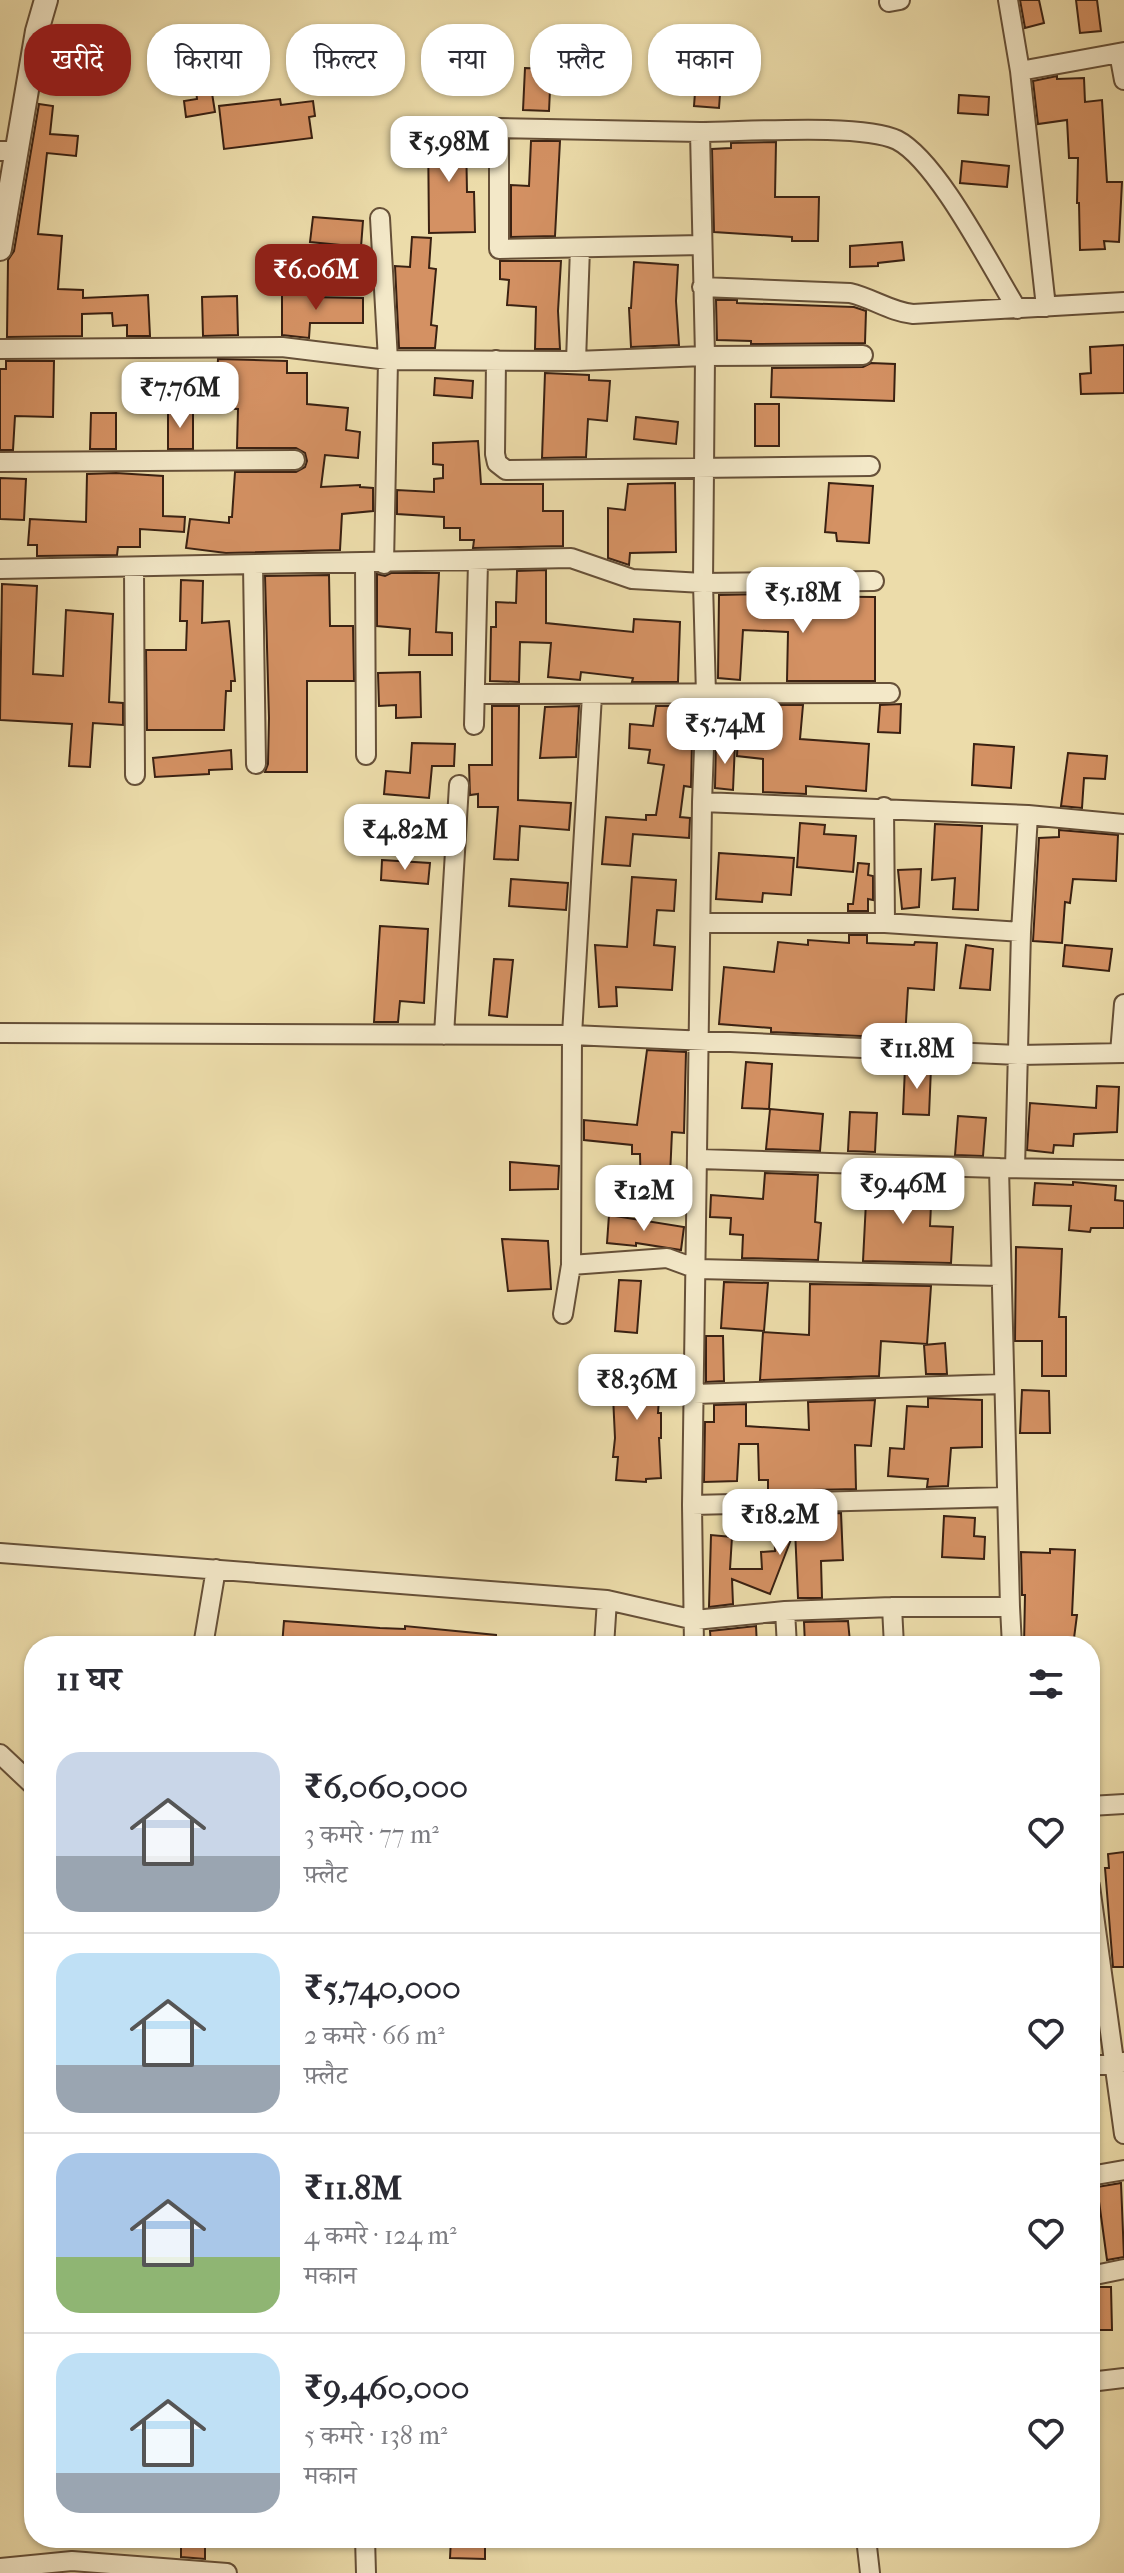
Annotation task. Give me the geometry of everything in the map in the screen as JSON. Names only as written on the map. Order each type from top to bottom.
[{"type":"street","points":[[0,249],[8,151],[46,0]]},
{"type":"street","points":[[1008,0],[1020,71],[1046,307]]},
{"type":"street","points":[[1020,71],[1122,53],[1124,80]]},
{"type":"street","points":[[702,245],[499,249],[499,128],[853,131],[894,139],[916,153],[940,182],[1017,309]]},
{"type":"street","points":[[694,1636],[692,1505],[706,695],[703,583],[705,356],[700,132]]},
{"type":"street","points":[[366,755],[374,564],[388,360],[380,218]]},
{"type":"street","points":[[576,361],[580,248]]},
{"type":"street","points":[[702,287],[850,293],[867,297],[894,311],[913,314],[1124,302]]},
{"type":"street","points":[[0,349],[282,347],[388,360],[576,361],[863,355]]},
{"type":"street","points":[[496,360],[495,454],[497,463],[506,470],[870,466]]},
{"type":"street","points":[[0,462],[295,460]]},
{"type":"street","points":[[0,569],[571,558],[623,578],[703,583],[874,581]]},
{"type":"street","points":[[474,725],[478,562]]},
{"type":"street","points":[[253,565],[256,764]]},
{"type":"street","points":[[134,567],[135,775]]},
{"type":"street","points":[[476,694],[890,693]]},
{"type":"street","points":[[563,1314],[571,1265],[572,1035],[592,695]]},
{"type":"street","points":[[444,1035],[459,785]]},
{"type":"street","points":[[702,802],[884,807],[1124,824]]},
{"type":"street","points":[[884,807],[885,923]]},
{"type":"street","points":[[1011,1636],[1000,1276],[1019,1055],[1021,932],[1028,815]]},
{"type":"street","points":[[701,923],[885,923],[1021,932]]},
{"type":"street","points":[[0,1033],[572,1035],[1019,1055],[1122,1053],[1124,1004]]},
{"type":"street","points":[[699,1159],[1124,1170]]},
{"type":"street","points":[[571,1265],[667,1258],[697,1269],[1000,1276]]},
{"type":"street","points":[[694,1394],[1003,1384]]},
{"type":"street","points":[[692,1505],[1007,1497]]},
{"type":"street","points":[[0,1553],[607,1600],[695,1620],[785,1611],[1010,1607]]},
{"type":"street","points":[[205,1636],[216,1569]]},
{"type":"street","points":[[605,1636],[607,1600]]},
{"type":"street","points":[[892,1607],[893,1636]]},
{"type":"street","points":[[785,1611],[786,1636]]},
{"type":"street","points":[[0,1754],[24,1777]]},
{"type":"street","points":[[1100,1805],[1124,1804]]},
{"type":"street","points":[[1100,1947],[1119,2063],[1124,2134]]},
{"type":"street","points":[[1100,2174],[1124,2170]]},
{"type":"street","points":[[1100,2274],[1124,2269]]},
{"type":"street","points":[[1100,2381],[1124,2378]]},
{"type":"street","points":[[365,2548],[366,2573]]},
{"type":"street","points":[[867,2548],[870,2573]]},
{"type":"street","points":[[0,2568],[72,2561],[227,2573]]},
{"type":"building","points":[[1020,0],[1039,0],[1044,23],[1025,28]]},
{"type":"building","points":[[1076,0],[1097,0],[1101,31],[1080,33]]},
{"type":"building","points":[[525,68],[530,68],[530,96],[550,96],[549,111],[523,110]]},
{"type":"building","points":[[1057,76],[1057,79],[1084,78],[1085,102],[1102,100],[1107,182],[1122,182],[1119,242],[1104,241],[1105,249],[1080,250],[1078,158],[1069,158],[1067,120],[1038,124],[1033,81]]},
{"type":"building","points":[[959,95],[989,97],[988,115],[958,113]]},
{"type":"building","points":[[197,96],[212,96],[215,112],[186,117],[184,101],[197,99]]},
{"type":"building","points":[[695,96],[720,96],[719,108],[694,106]]},
{"type":"building","points":[[280,99],[281,105],[313,101],[315,116],[309,117],[312,138],[224,149],[219,106]]},
{"type":"building","points":[[39,104],[53,106],[50,134],[78,136],[76,156],[47,153],[38,234],[62,236],[58,289],[83,290],[83,298],[148,295],[150,336],[127,336],[127,325],[113,326],[112,313],[82,314],[82,336],[7,337],[8,260],[14,251]]},
{"type":"building","points":[[428,129],[456,129],[456,138],[466,137],[467,192],[474,192],[475,232],[429,233]]},
{"type":"building","points":[[531,141],[560,141],[555,236],[511,237],[511,185],[529,186]]},
{"type":"building","points":[[776,142],[775,197],[819,197],[818,241],[714,232],[712,149],[731,148],[731,143]]},
{"type":"building","points":[[962,161],[1009,166],[1007,187],[960,183]]},
{"type":"building","points":[[313,217],[363,221],[361,247],[310,242]]},
{"type":"building","points":[[412,237],[431,238],[429,268],[436,269],[431,325],[437,326],[435,348],[399,348],[395,266],[410,267]]},
{"type":"building","points":[[902,242],[904,260],[878,263],[878,266],[850,267],[850,246]]},
{"type":"building","points":[[500,261],[561,261],[558,311],[560,349],[535,349],[536,307],[507,305],[509,280],[500,279]]},
{"type":"building","points":[[634,262],[678,265],[676,301],[679,345],[631,347],[629,308]]},
{"type":"building","points":[[282,289],[309,289],[309,297],[363,298],[363,323],[310,323],[309,338],[282,335]]},
{"type":"building","points":[[237,296],[238,335],[203,336],[202,297]]},
{"type":"building","points":[[716,300],[854,307],[866,311],[865,343],[751,344],[751,341],[717,340]]},
{"type":"building","points":[[1124,345],[1124,393],[1081,394],[1080,374],[1091,373],[1090,347]]},
{"type":"building","points":[[218,359],[287,361],[287,373],[307,373],[307,404],[348,408],[346,430],[360,432],[358,458],[325,455],[321,487],[360,485],[373,488],[373,511],[342,514],[340,550],[226,553],[186,548],[190,519],[229,523],[235,472],[296,472],[305,467],[307,461],[305,453],[296,448],[237,448],[238,409],[215,408]]},
{"type":"building","points":[[6,361],[54,361],[53,417],[15,416],[13,450],[0,450],[0,369],[6,369]]},
{"type":"building","points":[[871,363],[895,364],[894,401],[771,397],[772,368],[863,367]]},
{"type":"building","points":[[545,373],[589,375],[589,380],[610,381],[607,421],[588,419],[586,457],[542,458]]},
{"type":"building","points":[[435,378],[473,381],[472,398],[434,395]]},
{"type":"building","points":[[755,404],[779,404],[779,446],[755,446]]},
{"type":"building","points":[[168,411],[193,411],[193,449],[168,449]]},
{"type":"building","points":[[91,413],[116,413],[116,449],[90,449]]},
{"type":"building","points":[[636,417],[678,422],[676,444],[634,439]]},
{"type":"building","points":[[478,441],[481,484],[543,484],[543,511],[563,511],[563,546],[473,548],[474,540],[460,540],[460,528],[444,528],[444,517],[397,514],[397,490],[434,492],[434,479],[443,478],[443,465],[433,464],[433,443]]},
{"type":"building","points":[[87,474],[163,476],[163,516],[185,517],[184,532],[140,529],[140,547],[118,547],[117,555],[37,556],[37,545],[28,545],[30,519],[86,522]]},
{"type":"building","points":[[0,478],[26,479],[24,520],[0,519]]},
{"type":"building","points":[[675,483],[676,552],[630,553],[629,565],[608,558],[608,508],[625,510],[628,484]]},
{"type":"building","points":[[829,483],[873,486],[869,543],[837,541],[836,533],[825,532]]},
{"type":"building","points":[[546,570],[546,623],[633,632],[634,619],[680,622],[678,682],[632,682],[633,678],[581,672],[580,680],[548,677],[551,643],[520,642],[519,682],[490,681],[491,627],[496,627],[496,602],[516,603],[517,571]]},
{"type":"building","points":[[391,573],[439,573],[436,632],[452,633],[452,655],[409,655],[410,629],[377,626],[377,574],[385,576]]},
{"type":"building","points":[[329,575],[330,626],[353,626],[354,681],[307,681],[307,772],[265,772],[268,764],[269,718],[265,576]]},
{"type":"building","points":[[181,580],[203,581],[202,623],[229,621],[235,681],[231,681],[231,691],[226,691],[224,730],[147,730],[146,650],[186,650],[187,621],[180,621]]},
{"type":"building","points":[[2,584],[37,586],[33,674],[63,676],[66,610],[113,614],[109,702],[123,703],[123,725],[93,723],[90,767],[69,766],[72,724],[0,720]]},
{"type":"building","points":[[719,595],[875,597],[875,681],[787,681],[788,632],[743,630],[740,680],[718,678]]},
{"type":"building","points":[[420,672],[421,717],[396,718],[396,705],[379,706],[378,673]]},
{"type":"building","points":[[901,704],[900,733],[878,732],[880,705]]},
{"type":"building","points":[[779,705],[803,705],[800,739],[869,744],[866,791],[806,786],[806,794],[763,792],[763,759],[737,756],[739,708],[779,711]]},
{"type":"building","points":[[492,706],[519,706],[518,800],[571,803],[569,830],[520,826],[518,860],[494,859],[498,807],[478,807],[478,794],[470,795],[469,765],[492,765]]},
{"type":"building","points":[[579,706],[576,757],[540,758],[545,707]]},
{"type":"building","points":[[656,706],[677,706],[676,717],[693,719],[691,787],[684,786],[680,817],[690,818],[689,838],[633,834],[630,866],[602,864],[606,817],[646,820],[646,815],[656,815],[664,765],[648,763],[650,750],[629,748],[630,724],[653,726]]},
{"type":"building","points":[[716,742],[735,743],[733,790],[715,788]]},
{"type":"building","points":[[412,743],[455,744],[454,766],[432,766],[429,798],[384,794],[386,771],[410,773]]},
{"type":"building","points":[[974,744],[1014,747],[1011,788],[972,785]]},
{"type":"building","points":[[231,750],[232,769],[209,770],[209,774],[155,777],[153,758]]},
{"type":"building","points":[[1068,753],[1107,756],[1105,779],[1084,778],[1082,808],[1061,806]]},
{"type":"building","points":[[800,823],[825,825],[824,834],[856,836],[853,872],[797,867]]},
{"type":"building","points":[[935,824],[982,826],[978,910],[953,909],[955,878],[932,880]]},
{"type":"building","points":[[1059,830],[1118,835],[1116,881],[1073,879],[1070,903],[1065,902],[1062,943],[1033,941],[1039,838],[1059,837]]},
{"type":"building","points":[[719,853],[794,858],[791,895],[763,893],[762,902],[716,899]]},
{"type":"building","points":[[382,860],[430,863],[428,884],[381,880]]},
{"type":"building","points":[[858,863],[869,864],[868,875],[873,876],[873,900],[868,899],[868,911],[848,911],[848,904],[853,904]]},
{"type":"building","points":[[921,869],[919,907],[902,909],[898,870]]},
{"type":"building","points":[[632,877],[676,880],[674,911],[657,910],[654,945],[675,947],[672,990],[616,987],[617,1006],[599,1007],[595,945],[627,947]]},
{"type":"building","points":[[511,879],[568,883],[566,910],[509,906]]},
{"type":"building","points":[[380,926],[428,929],[424,1003],[400,1001],[398,1022],[374,1022]]},
{"type":"building","points":[[849,935],[867,935],[867,943],[937,943],[934,990],[908,988],[905,1038],[771,1032],[771,1028],[719,1024],[724,967],[774,972],[778,942],[808,945],[808,940],[849,943]]},
{"type":"building","points":[[966,945],[993,949],[990,990],[960,988]]},
{"type":"building","points":[[1065,945],[1112,949],[1109,971],[1063,966]]},
{"type":"building","points":[[494,959],[513,960],[507,1017],[489,1015]]},
{"type":"building","points":[[647,1050],[686,1052],[684,1133],[672,1132],[670,1176],[685,1176],[684,1196],[641,1196],[640,1154],[632,1154],[632,1145],[584,1140],[584,1120],[637,1125]]},
{"type":"building","points":[[746,1062],[772,1064],[769,1109],[742,1108]]},
{"type":"building","points":[[905,1067],[931,1068],[929,1115],[903,1114]]},
{"type":"building","points":[[1097,1086],[1119,1087],[1117,1132],[1074,1134],[1073,1146],[1054,1145],[1053,1153],[1027,1150],[1030,1103],[1096,1108]]},
{"type":"building","points":[[770,1109],[823,1114],[820,1151],[766,1149]]},
{"type":"building","points":[[850,1112],[877,1113],[875,1152],[848,1151]]},
{"type":"building","points":[[958,1116],[986,1118],[983,1156],[955,1155]]},
{"type":"building","points":[[510,1162],[559,1166],[558,1189],[510,1190]]},
{"type":"building","points":[[765,1173],[818,1175],[815,1222],[821,1223],[818,1260],[742,1258],[743,1235],[730,1234],[731,1218],[710,1217],[711,1195],[763,1199]]},
{"type":"building","points":[[867,1182],[926,1185],[925,1204],[931,1205],[930,1226],[953,1227],[951,1263],[863,1261]]},
{"type":"building","points":[[1073,1182],[1116,1186],[1115,1200],[1124,1201],[1124,1228],[1091,1228],[1090,1232],[1069,1230],[1071,1206],[1033,1205],[1035,1183],[1073,1185]]},
{"type":"building","points":[[609,1215],[684,1227],[681,1250],[636,1243],[636,1246],[607,1243]]},
{"type":"building","points":[[502,1239],[548,1241],[551,1289],[508,1291]]},
{"type":"building","points":[[1016,1247],[1062,1249],[1059,1317],[1066,1317],[1066,1376],[1042,1376],[1042,1341],[1015,1341]]},
{"type":"building","points":[[619,1280],[641,1281],[637,1333],[615,1331]]},
{"type":"building","points":[[724,1282],[768,1283],[764,1331],[721,1328]]},
{"type":"building","points":[[810,1284],[931,1286],[927,1344],[881,1341],[879,1376],[760,1380],[763,1332],[809,1335]]},
{"type":"building","points":[[706,1336],[723,1336],[724,1381],[706,1382]]},
{"type":"building","points":[[945,1343],[947,1374],[926,1374],[924,1345]]},
{"type":"building","points":[[611,1365],[661,1368],[658,1413],[661,1413],[661,1478],[646,1479],[646,1482],[616,1480],[618,1457],[613,1457],[615,1438],[613,1396],[610,1396]]},
{"type":"building","points":[[1022,1390],[1049,1391],[1050,1433],[1020,1433]]},
{"type":"building","points":[[928,1398],[982,1400],[982,1447],[951,1448],[948,1486],[927,1487],[928,1479],[888,1476],[890,1448],[904,1449],[907,1406],[928,1407]]},
{"type":"building","points":[[875,1400],[871,1446],[855,1445],[856,1489],[768,1491],[768,1480],[759,1480],[758,1444],[739,1444],[737,1481],[704,1482],[705,1422],[714,1422],[714,1405],[746,1404],[746,1426],[809,1430],[808,1402]]},
{"type":"building","points":[[841,1513],[843,1560],[821,1561],[822,1598],[798,1598],[795,1529],[770,1594],[732,1579],[733,1604],[709,1607],[711,1535],[732,1537],[730,1569],[762,1569],[761,1552],[775,1551],[774,1515]]},
{"type":"building","points":[[944,1516],[975,1518],[974,1536],[985,1537],[984,1559],[942,1557]]},
{"type":"building","points":[[1050,1549],[1075,1550],[1072,1615],[1077,1615],[1074,1636],[1024,1636],[1021,1552],[1050,1553]]},
{"type":"building","points":[[284,1621],[380,1628],[405,1629],[405,1626],[496,1635],[496,1636],[283,1636]]},
{"type":"building","points":[[848,1621],[849,1636],[805,1636],[804,1622]]},
{"type":"building","points":[[756,1626],[756,1636],[710,1636],[710,1631]]},
{"type":"building","points":[[1124,1852],[1124,1967],[1113,1967],[1105,1868],[1109,1868],[1108,1854]]},
{"type":"building","points":[[1121,2183],[1124,2257],[1107,2260],[1100,2186]]},
{"type":"building","points":[[1100,2287],[1111,2287],[1112,2330],[1100,2330]]},
{"type":"building","points":[[181,2548],[205,2548],[205,2559],[181,2557]]},
{"type":"building","points":[[450,2548],[485,2548],[485,2559],[450,2558]]}]
